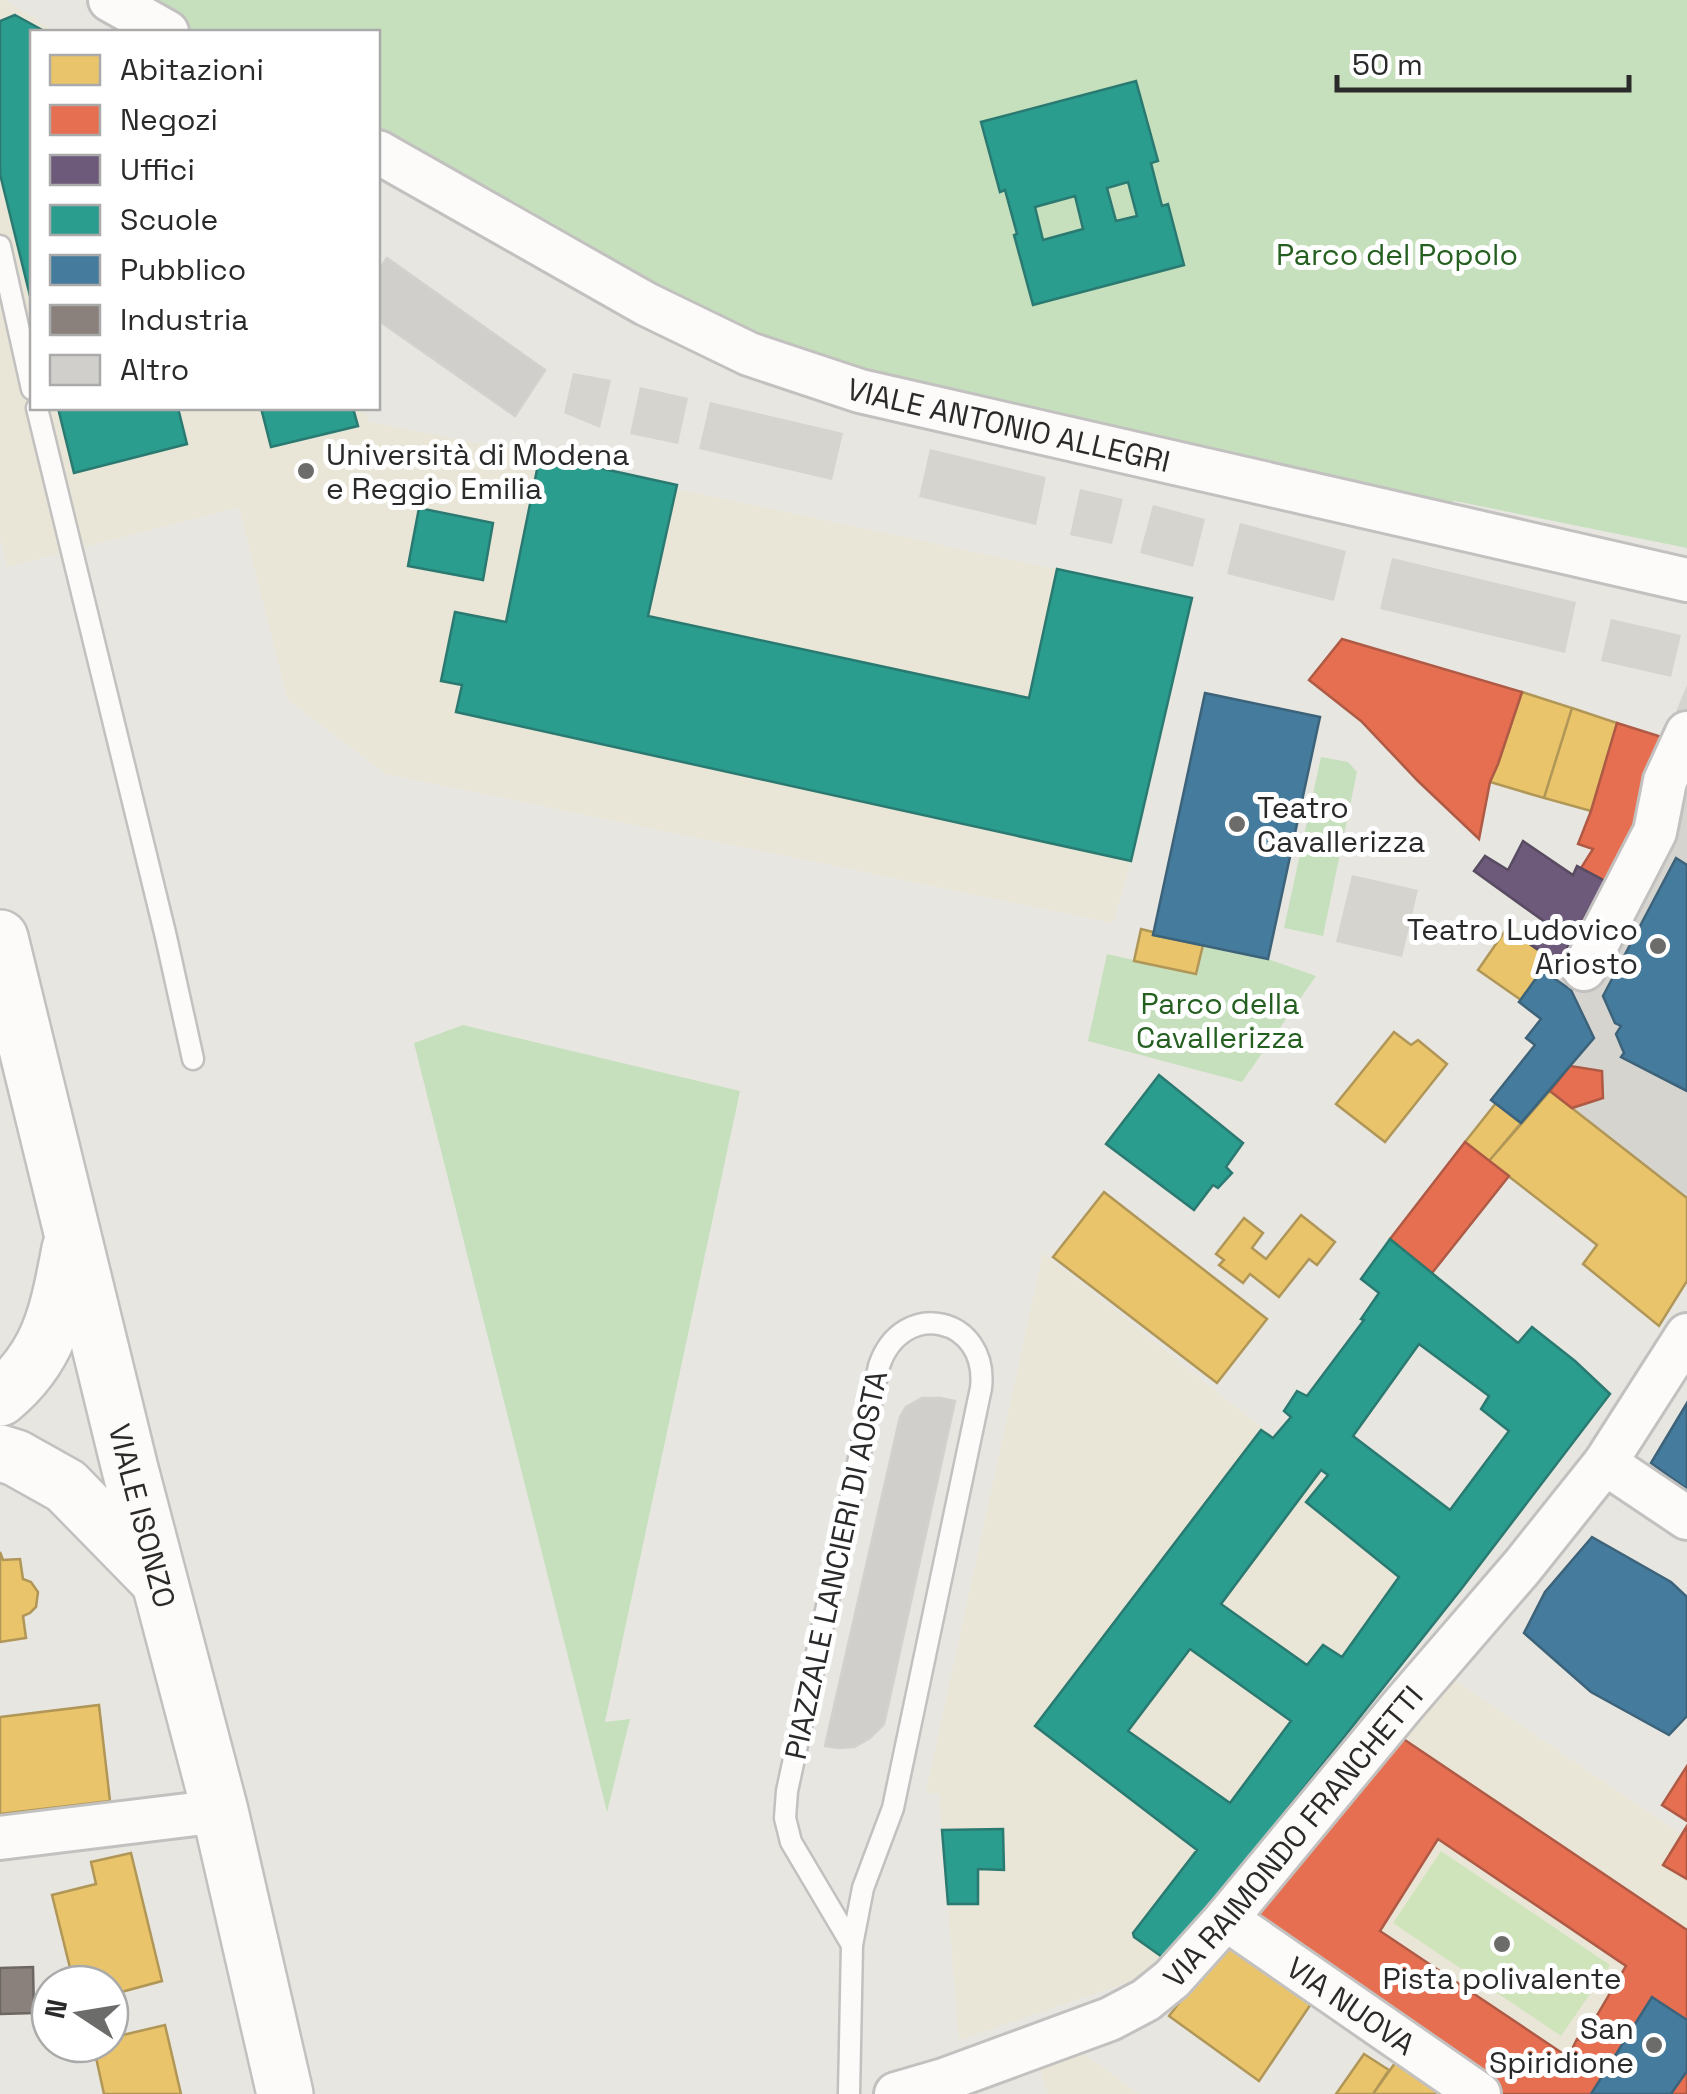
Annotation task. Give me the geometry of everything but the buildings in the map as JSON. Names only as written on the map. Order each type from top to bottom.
[{"type":"main road","name":"VIALE ISONZO","points":[[0,938],[72,1236],[220,1811],[286,2094]]},
{"type":"main road","points":[[0,1398],[22,1380],[47,1342],[60,1300],[72,1236]]},
{"type":"main road","points":[[0,1410],[106,1370]]},
{"type":"main road","points":[[0,1453],[66,1486],[159,1581]]},
{"type":"street","points":[[110,0],[163,30]]},
{"type":"street","name":"VIALE ANTONIO ALLEGRI","points":[[380,153],[646,304],[750,354],[860,391],[1687,580]]},
{"type":"street","points":[[1584,969],[1655,832],[1665,781],[1687,734]]},
{"type":"street","name":"VIA RAIMONDO FRANCHETTI","points":[[896,2094],[1110,2020],[1146,2000],[1172,1979],[1522,1567],[1605,1463],[1687,1336]]},
{"type":"street","points":[[1605,1463],[1687,1518]]},
{"type":"street","points":[[0,1838],[220,1811]]},
{"type":"street","name":"VIA NUOVA","points":[[1226,1918],[1479,2094]]},
{"type":"lane","points":[[0,246],[30,381]]},
{"type":"lane","points":[[37,410],[193,1059]]},
{"type":"lane","name":"PIAZZALE LANCIERI DI AOSTA","points":[[850,2094],[852,1945],[863,1888],[893,1808],[981,1388],[980,1360],[967,1339],[951,1328],[931,1323],[916,1325],[892,1339],[879,1366],[787,1791],[786,1818],[791,1842],[852,1945]]},
{"type":"shaded area","name":"Università di Modena e Reggio Emilia","points":[[0,0],[5,0],[53,30],[30,30],[30,410],[364,410],[369,422],[1192,598],[1113,923],[386,774],[288,700],[239,507],[7,567],[0,537]]},
{"type":"shaded area","points":[[573,373],[611,380],[600,428],[564,413]]},
{"type":"shaded area","points":[[640,387],[688,398],[678,444],[630,434]]},
{"type":"shaded area","points":[[710,402],[843,433],[832,480],[699,449]]},
{"type":"shaded area","points":[[930,449],[1046,477],[1036,525],[919,497]]},
{"type":"shaded area","points":[[1080,489],[1123,499],[1112,544],[1070,535]]},
{"type":"shaded area","points":[[1153,505],[1205,519],[1193,567],[1140,553]]},
{"type":"shaded area","points":[[1240,523],[1346,551],[1334,601],[1227,574]]},
{"type":"shaded area","points":[[1392,558],[1576,602],[1565,653],[1380,609]]},
{"type":"shaded area","points":[[1611,619],[1681,635],[1671,677],[1601,661]]},
{"type":"shaded area","points":[[1687,685],[1687,759],[1674,786],[1687,793],[1687,864],[1675,858],[1603,996],[1614,1023],[1621,1026],[1616,1034],[1624,1053],[1621,1057],[1687,1091],[1687,1199],[1572,1108],[1603,1098],[1602,1071],[1570,1066],[1594,1038],[1571,990],[1551,976],[1635,825]]},
{"type":"shaded area","points":[[1352,875],[1418,890],[1402,957],[1336,942]]},
{"type":"shaded area","points":[[1043,1253],[1462,1588],[1165,1959],[1129,1982],[959,2040],[939,1794],[926,1792]]},
{"type":"shaded area","points":[[1442,1669],[1682,1834],[1663,1865],[1687,1879],[1687,1949],[1591,2094],[1239,1921]]},
{"type":"shaded area","points":[[1078,2050],[1139,2094],[1048,2094],[1038,2063]]},
{"type":"green space","name":"Parco del Popolo","points":[[116,0],[1687,0],[1687,548],[1455,501],[1398,515],[860,391],[380,151],[380,30],[169,30]]},
{"type":"green space","points":[[1321,757],[1348,762],[1357,772],[1323,936],[1284,928]]},
{"type":"green space","name":"Parco della Cavallerizza","points":[[1203,945],[1268,959],[1316,976],[1242,1082],[1088,1041],[1107,954],[1195,974]]},
{"type":"green space","points":[[463,1025],[740,1091],[605,1722],[630,1719],[607,1812],[414,1043]]},
{"type":"green space","name":"Pista polivalente","points":[[1441,1851],[1610,1965],[1561,2036],[1393,1923]]},
{"type":"place","name":"Università di Modena e Reggio Emilia","points":[[306,471]]},
{"type":"place","name":"Teatro Cavallerizza","points":[[1237,824]]},
{"type":"place","name":"Teatro Ludovico Ariosto","points":[[1658,946]]},
{"type":"place","name":"Pista polivalente","points":[[1502,1944]]},
{"type":"place","name":"San Spiridione","points":[[1654,2045]]}]
